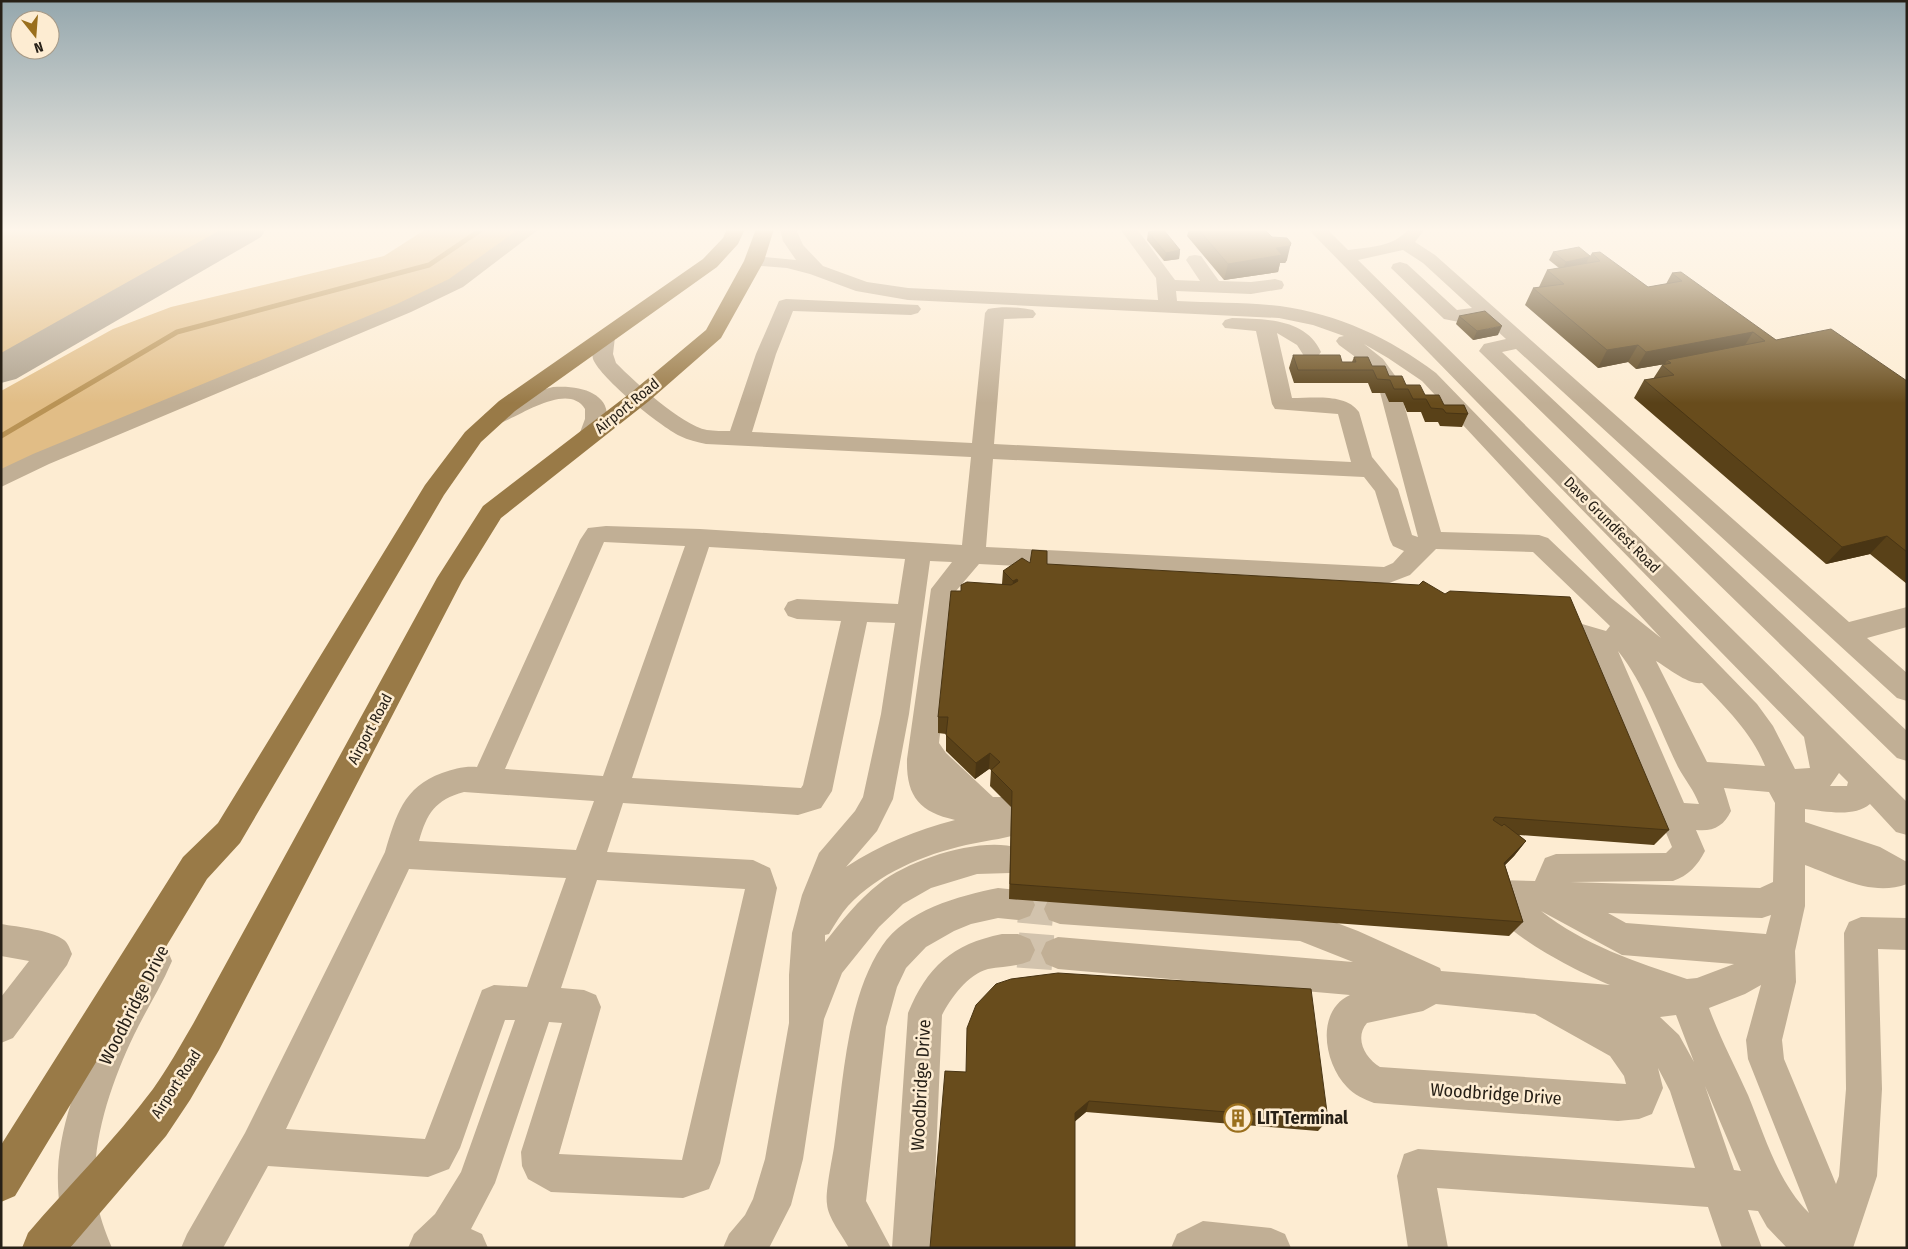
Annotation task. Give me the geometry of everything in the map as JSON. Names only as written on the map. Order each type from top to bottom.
[{"type":"main road","points":[[1,1182],[195,868],[229,833],[434,491],[459,454],[490,421],[523,394],[676,287]]},
{"type":"main road","name":"Airport Road","points":[[42,1248],[121,1159],[166,1102],[206,1037],[450,578],[492,512],[641,396],[714,334],[740,287]]},
{"type":"street","points":[[1,479],[41,459],[404,308],[447,287]]},
{"type":"street","points":[[486,779],[592,540],[597,534],[1384,576],[1404,569],[1426,544],[1427,528],[1394,402],[1382,369],[1344,340],[1307,322],[1168,306],[908,294],[865,287]]},
{"type":"street","points":[[1166,287],[1168,306]]},
{"type":"street","points":[[1223,287],[1257,287]]},
{"type":"street","name":"Dave Grundfest Road","points":[[1375,287],[1907,822]]},
{"type":"street","points":[[1421,287],[1451,315],[1459,316],[1488,312]]},
{"type":"street","points":[[1461,287],[1907,690]]},
{"type":"street","points":[[739,438],[766,354],[786,306],[1272,319],[1302,315],[1350,332],[1392,350],[1410,362],[1429,377],[1724,687],[1747,712],[1763,734],[1776,757],[1786,787],[1790,839],[1789,906],[1768,960],[1779,982],[1764,1040],[1766,1059],[1830,1217],[1828,1245]]},
{"type":"street","points":[[809,933],[837,896],[862,875],[905,850],[969,829],[1001,814],[936,762],[924,745],[944,589],[973,554],[995,313]]},
{"type":"street","points":[[1272,319],[1308,344],[1311,352]]},
{"type":"street","points":[[1272,319],[1283,404],[1338,406],[1348,412],[1360,455],[1371,472],[1386,489],[1402,540],[1426,544],[1539,544],[1575,597],[1625,640],[1644,664],[1692,765],[1704,782],[1716,811],[1707,818],[1640,812]]},
{"type":"street","points":[[605,337],[604,361],[614,373],[641,396],[687,430],[706,437],[982,451]]},
{"type":"street","points":[[1521,342],[1491,348],[1489,351],[1907,749]]},
{"type":"street","points":[[490,421],[539,397],[570,393],[592,402],[596,408],[597,418],[590,435]]},
{"type":"street","points":[[1371,472],[1405,469],[1410,464]]},
{"type":"street","points":[[1590,503],[1678,484]]},
{"type":"street","points":[[443,1246],[449,1228],[476,1183],[700,538]]},
{"type":"street","points":[[743,1248],[758,1229],[772,1205],[784,1159],[808,1017],[806,975],[809,933],[818,895],[830,863],[866,821],[878,799],[895,714],[919,551]]},
{"type":"street","points":[[1575,597],[1594,585],[1597,577],[1597,553]]},
{"type":"street","points":[[1058,577],[1076,575],[1408,592]]},
{"type":"street","points":[[1575,597],[1652,646],[1724,687]]},
{"type":"street","points":[[797,609],[910,614]]},
{"type":"street","points":[[201,1248],[250,1162],[400,854],[412,814],[417,804],[436,788],[464,779],[486,779],[798,802],[810,799],[817,791],[856,611]]},
{"type":"street","points":[[1844,634],[1907,617]]},
{"type":"street","points":[[1546,896],[1556,868],[1673,867],[1689,851],[1654,766],[1619,713],[1602,672],[1600,639],[1565,629]]},
{"type":"street","points":[[1786,787],[1819,778],[1825,771],[1817,731]]},
{"type":"street","points":[[1619,761],[1654,766]]},
{"type":"street","points":[[1704,782],[1786,787],[1837,800],[1858,797],[1864,779]]},
{"type":"street","name":"Woodbridge Drive","points":[[92,1248],[85,1236],[77,1207],[80,1146],[87,1111],[118,1030],[187,902],[229,833]]},
{"type":"street","points":[[1790,839],[1869,874],[1902,878]]},
{"type":"street","points":[[250,1162],[428,1158],[436,1156],[441,1148],[494,1002],[584,1007],[540,1152],[541,1166],[551,1173],[683,1179],[695,1175],[701,1163],[760,888],[759,878],[753,875],[400,854]]},
{"type":"street","points":[[808,1017],[830,963],[867,916],[892,893],[920,877],[945,868],[977,860],[1010,859]]},
{"type":"street","points":[[1789,890],[1762,902],[1497,895],[1538,929],[1577,953],[1626,976],[1687,996],[1705,1046],[1728,1092],[1769,1192],[1781,1213],[1828,1245]]},
{"type":"street","points":[[1546,896],[1622,939],[1768,960]]},
{"type":"street","points":[[871,1248],[846,1204],[868,1027],[881,983],[894,957],[914,936],[935,924],[970,909],[998,903],[1020,905]]},
{"type":"street","points":[[1060,909],[1300,925],[1346,942],[1447,989]]},
{"type":"street","points":[[1828,1245],[1858,1176],[1864,1089],[1861,933],[1907,934]]},
{"type":"street","points":[[1,940],[51,950],[55,954],[1,1026]]},
{"type":"street","name":"Woodbridge Drive","points":[[912,1248],[924,1013],[934,992],[948,975],[967,962],[990,952],[1018,950]]},
{"type":"street","name":"Woodbridge Drive","points":[[1058,953],[1306,974],[1537,997],[1613,1002],[1657,1000],[1697,995],[1733,982],[1768,960]]},
{"type":"street","name":"Woodbridge Drive","points":[[1447,989],[1369,1006],[1355,1011],[1346,1023],[1343,1036],[1350,1062],[1361,1076],[1374,1084],[1618,1103],[1639,1101],[1645,1088],[1640,1069],[1623,1044],[1596,1027],[1537,997]]},
{"type":"street","points":[[1613,1002],[1641,1023],[1666,1048],[1686,1083],[1742,1248]]},
{"type":"street","points":[[1428,1248],[1416,1176],[1418,1168],[1769,1192]]},
{"type":"street","points":[[1191,1248],[1203,1241],[1271,1248]]},
{"type":"lane","points":[[982,451],[1371,472]]},
{"type":"shaded area","points":[[1,287],[124,287],[1,357]]},
{"type":"shaded area","points":[[253,287],[439,287],[1,470],[1,391],[113,329],[171,307]]},
{"type":"building","points":[[1702,287],[1776,340],[1831,329],[1907,381],[1907,552],[1887,536],[1842,547],[1644,380],[1674,375],[1662,365],[1671,363],[1667,360],[1765,341],[1753,332],[1646,352],[1638,345],[1607,350],[1533,288]]},
{"type":"building","points":[[1485,311],[1502,326],[1477,331],[1459,316]]},
{"type":"building","points":[[1293,355],[1340,355],[1342,362],[1356,362],[1354,357],[1368,357],[1372,366],[1385,366],[1389,376],[1402,376],[1406,385],[1420,385],[1425,395],[1439,395],[1444,405],[1464,405],[1468,414],[1446,413],[1443,409],[1431,408],[1426,399],[1413,399],[1408,389],[1394,389],[1390,380],[1377,379],[1373,370],[1298,370]]},
{"type":"building","points":[[1032,550],[1047,551],[1047,564],[1419,585],[1423,581],[1445,594],[1450,591],[1570,597],[1669,830],[1495,817],[1493,820],[1502,826],[1504,824],[1526,841],[1504,863],[1523,922],[1010,884],[1012,791],[991,770],[1000,762],[990,753],[976,763],[946,735],[948,717],[938,717],[951,591],[961,591],[961,585],[967,582],[1011,585],[1018,581],[1017,579],[1013,581],[1003,571],[1022,558],[1030,563]]},
{"type":"building","name":"LIT Terminal","points":[[1058,973],[1311,989],[1328,1120],[1089,1101],[1075,1113],[1075,1248],[930,1248],[945,1071],[966,1072],[967,1028],[976,1005],[996,984],[1011,979]]},
{"type":"waterway","points":[[1,436],[177,332],[345,287]]},
{"type":"taxiway","points":[[1,370],[146,287]]},
{"type":"tunnel","points":[[1019,905],[1060,909]]},
{"type":"tunnel","points":[[1018,950],[1058,953]]},
{"type":"place","name":"LIT Terminal","points":[[1238,1118]]}]
